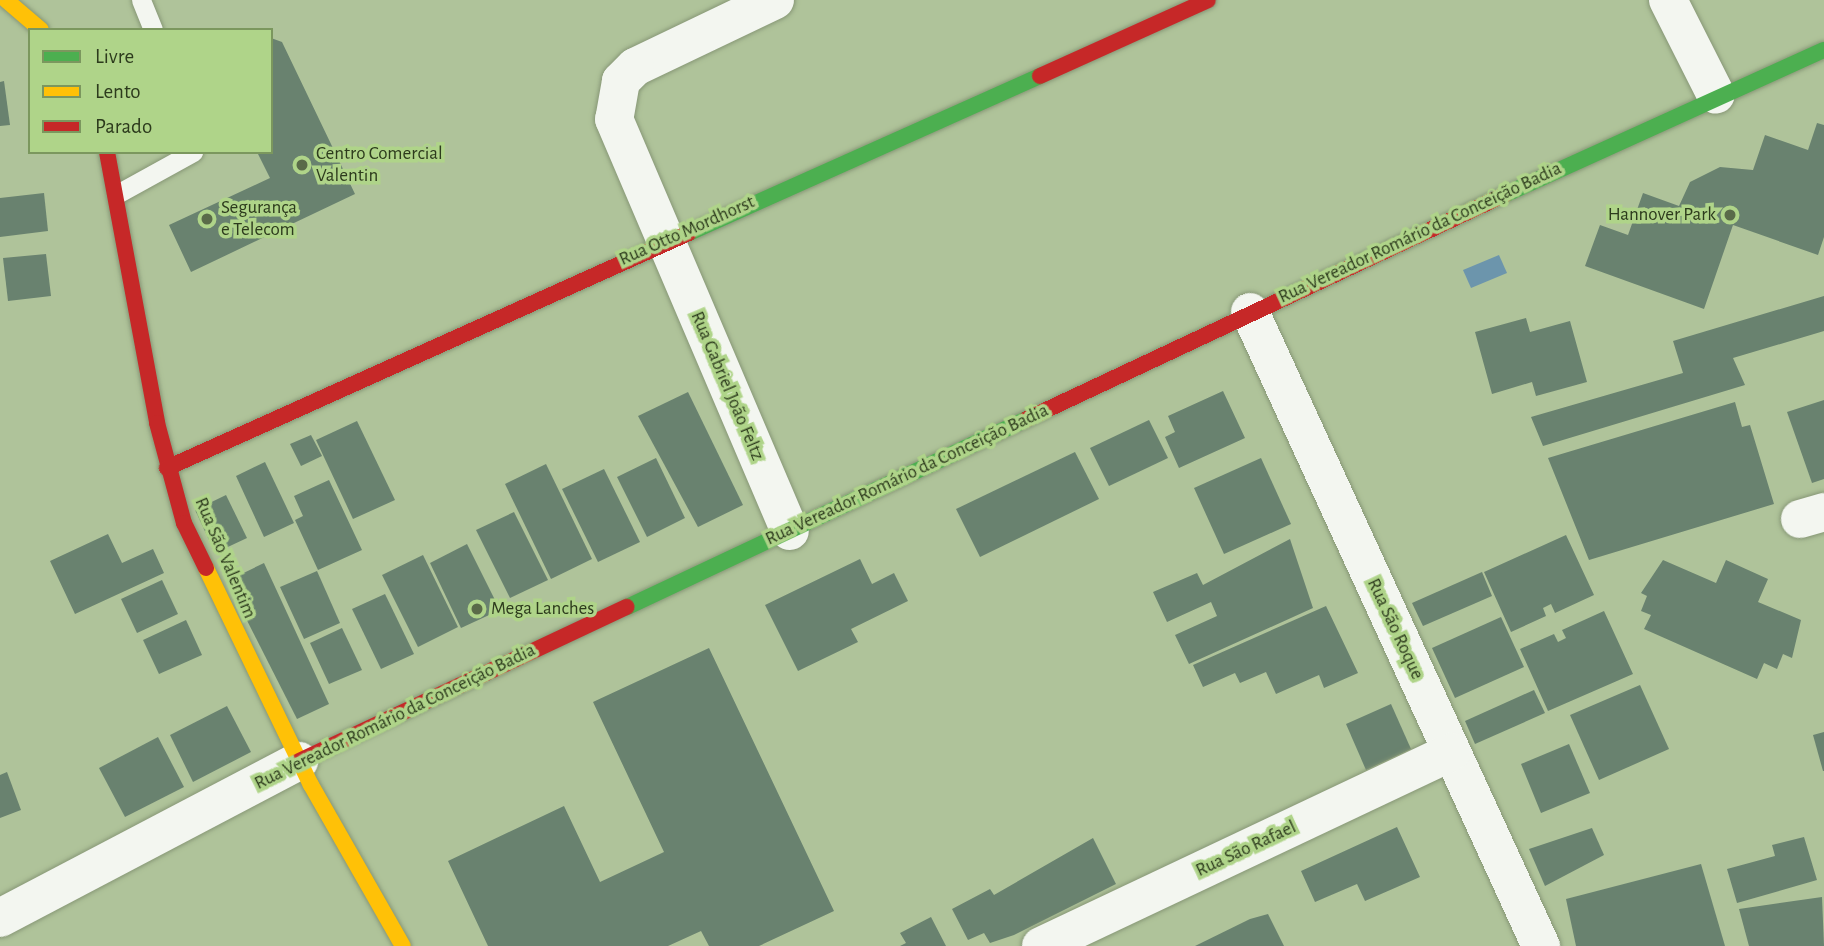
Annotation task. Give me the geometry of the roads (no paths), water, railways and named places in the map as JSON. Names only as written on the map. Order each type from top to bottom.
[{"type":"street","points":[[6,0],[39,28]]},
{"type":"street","name":"Rua Gabriel João Feltz","points":[[775,0],[635,67],[621,81],[614,119],[790,531]]},
{"type":"street","name":"Rua Otto Mordhorst","points":[[167,468],[666,240],[1209,0]]},
{"type":"street","points":[[1668,0],[1716,95]]},
{"type":"street","name":"Rua Vereador Romário da Conceição Badia","points":[[0,918],[299,761],[1250,312],[1716,95],[1824,50]]},
{"type":"street","name":"Rua São Valentim","points":[[107,154],[167,468],[205,575],[299,761],[403,946]]},
{"type":"street","name":"Rua São Roque","points":[[1250,312],[1541,946]]},
{"type":"street","name":"Rua São Rafael","points":[[1041,946],[1451,751]]},
{"type":"lane","points":[[141,0],[152,28]]},
{"type":"lane","points":[[117,194],[189,154]]},
{"type":"water","points":[[1499,255],[1507,273],[1471,288],[1463,270]]},
{"type":"place","name":"Centro Comercial Valentin","points":[[302,165]]},
{"type":"place","name":"Hannover Park","points":[[1730,215]]},
{"type":"place","name":"Segurança e Telecom","points":[[207,219]]},
{"type":"place","name":"Mega Lanches","points":[[477,609]]}]
